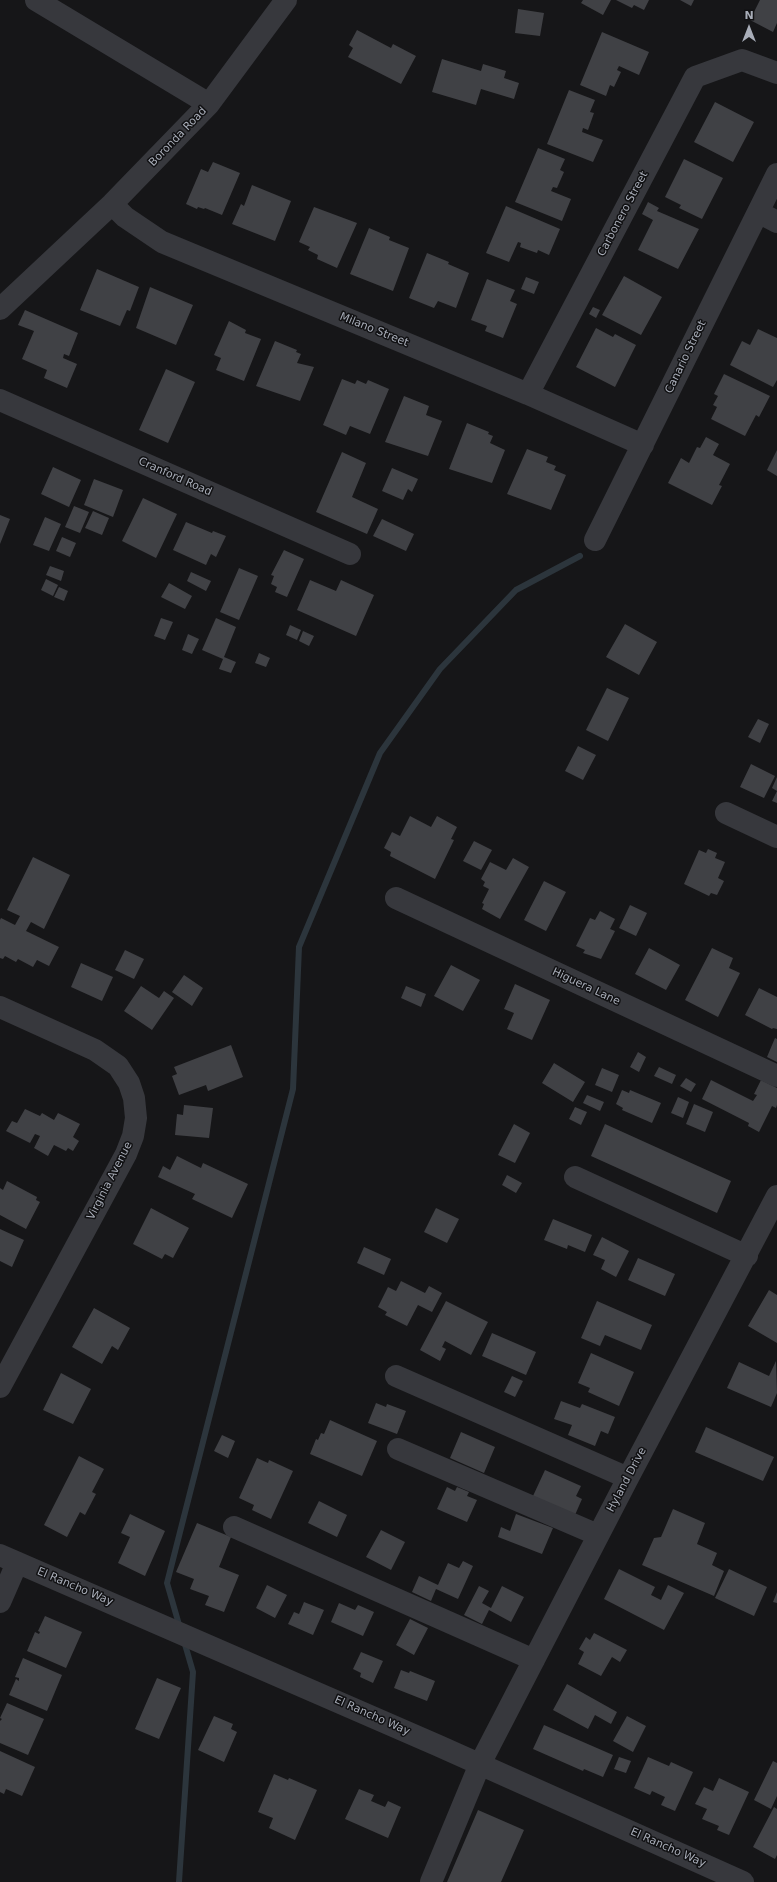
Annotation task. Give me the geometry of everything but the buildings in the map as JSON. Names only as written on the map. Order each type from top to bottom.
[{"type":"street","name":"Boronda Road","points":[[0,309],[112,204],[209,104],[36,0]]},
{"type":"street","points":[[209,104],[286,0]]},
{"type":"street","name":"Carbonero Street","points":[[528,394],[696,77],[742,60],[777,73]]},
{"type":"street","name":"Canario Street","points":[[595,540],[642,445],[767,217],[777,174]]},
{"type":"street","name":"Milano Street","points":[[112,204],[125,217],[162,242],[528,394],[642,445]]},
{"type":"street","name":"Cranford Road","points":[[0,400],[350,554]]},
{"type":"street","points":[[726,813],[777,837]]},
{"type":"street","name":"Higuera Lane","points":[[396,898],[777,1076]]},
{"type":"street","name":"Virginia Avenue","points":[[0,1007],[95,1050],[118,1066],[131,1091],[136,1118],[134,1136],[126,1154],[0,1387]]},
{"type":"street","points":[[575,1177],[747,1256]]},
{"type":"street","name":"Hyland Drive","points":[[431,1882],[480,1764],[598,1535],[747,1256],[777,1196]]},
{"type":"street","points":[[396,1376],[628,1478]]},
{"type":"street","points":[[398,1449],[598,1535]]},
{"type":"street","points":[[234,1527],[534,1660]]},
{"type":"street","points":[[0,1602],[9,1559]]},
{"type":"street","name":"El Rancho Way","points":[[9,1559],[480,1764],[743,1882]]},
{"type":"waterway","points":[[180,1628],[167,1583],[293,1089],[299,947],[380,753],[440,669],[516,590],[580,556]]},
{"type":"waterway","points":[[179,1882],[193,1672],[184,1641]]}]
